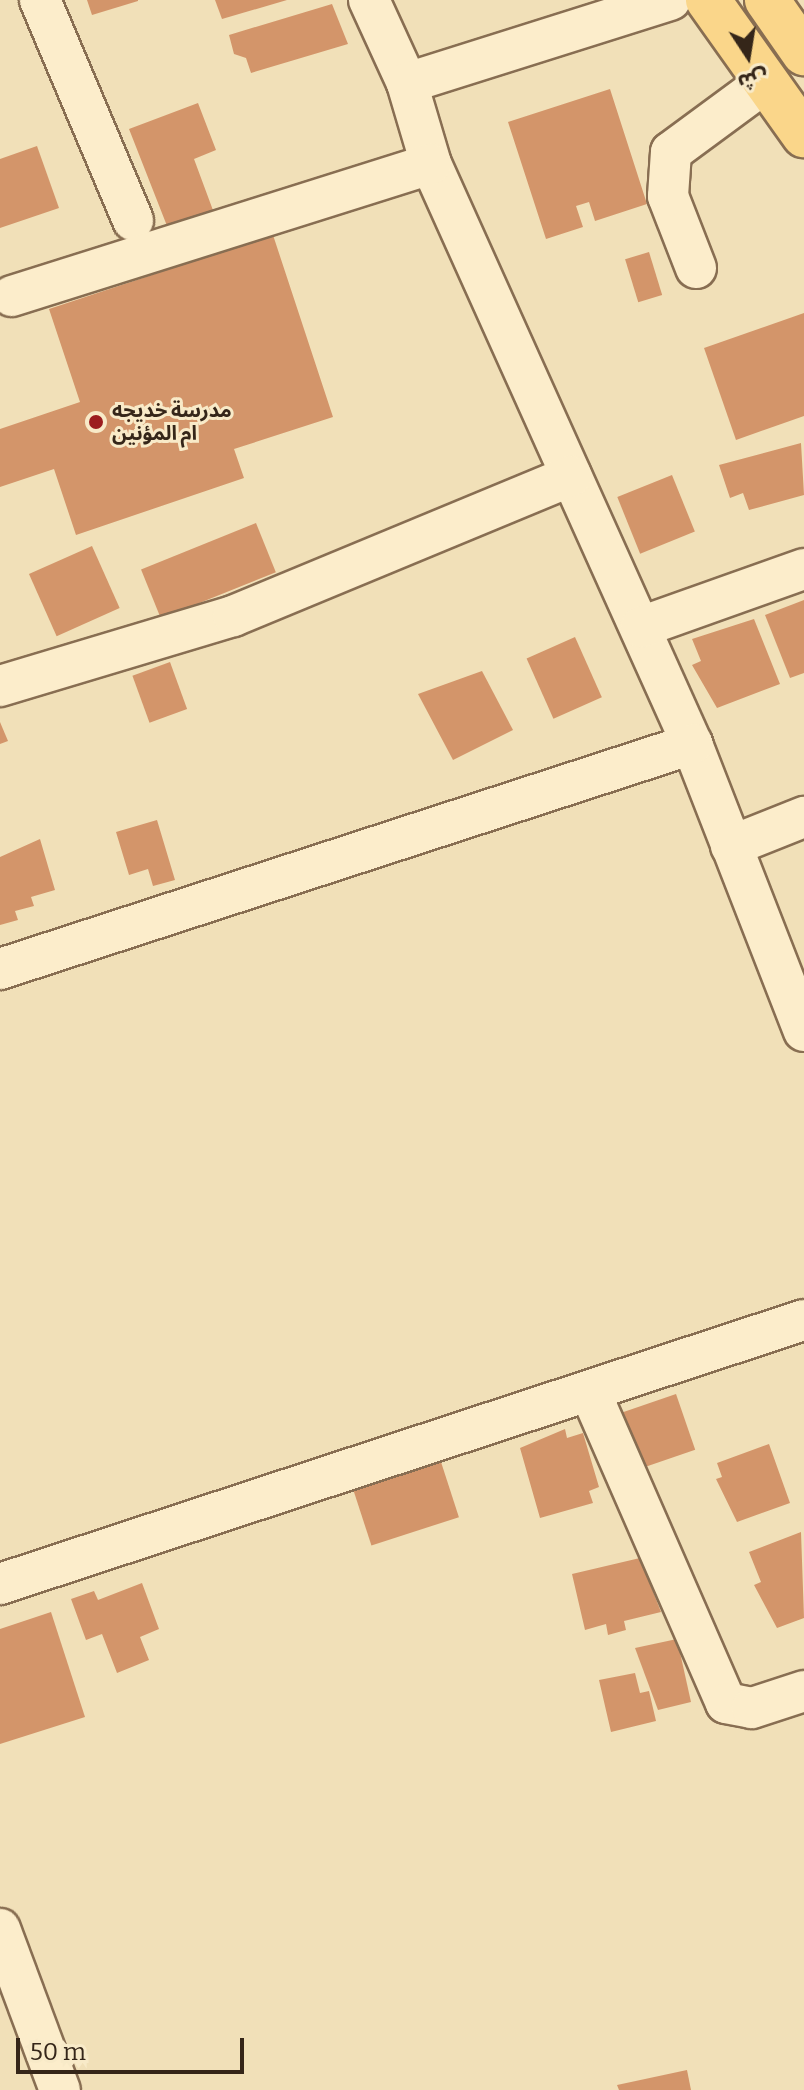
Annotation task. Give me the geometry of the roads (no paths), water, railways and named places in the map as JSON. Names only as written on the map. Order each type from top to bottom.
[{"type":"main road","points":[[708,0],[804,135]]},
{"type":"main road","points":[[767,0],[804,53]]},
{"type":"street","points":[[40,0],[133,220]]},
{"type":"street","points":[[369,0],[407,83],[431,164],[692,744],[804,1031]]},
{"type":"street","points":[[407,83],[670,0]]},
{"type":"street","points":[[696,268],[668,196],[671,152],[766,82]]},
{"type":"street","points":[[12,296],[431,164]]},
{"type":"street","points":[[0,686],[233,616],[571,476]]},
{"type":"street","points":[[641,627],[804,569]]},
{"type":"street","points":[[0,969],[692,744]]},
{"type":"street","points":[[731,846],[804,817]]},
{"type":"street","points":[[0,1584],[591,1394],[804,1320]]},
{"type":"street","points":[[591,1394],[726,1703],[752,1708],[804,1691]]},
{"type":"street","points":[[4,1954],[60,2090]]},
{"type":"place","name":"مدرسة خديجه ام المؤنين","points":[[96,422]]}]
